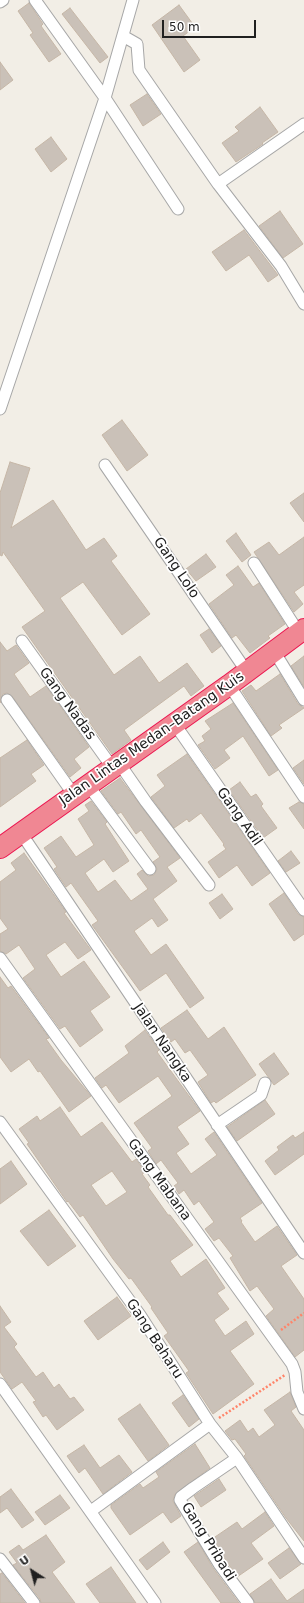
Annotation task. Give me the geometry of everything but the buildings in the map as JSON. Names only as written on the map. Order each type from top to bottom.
[{"type":"highway","name":"Jalan Lintas Medan–Batang Kuis","points":[[7,840],[81,790],[247,672],[301,631]]},
{"type":"street","points":[[35,0],[105,98],[178,209]]},
{"type":"street","points":[[0,408],[125,37],[133,0]]},
{"type":"street","points":[[125,37],[137,44],[139,70],[218,184],[281,266],[304,304]]},
{"type":"street","points":[[218,184],[304,124]]},
{"type":"street","name":"Gang Lolo","points":[[105,465],[247,672]]},
{"type":"street","points":[[254,563],[301,631]]},
{"type":"street","name":"Gang Nadas","points":[[22,641],[209,885]]},
{"type":"street","points":[[274,651],[304,700]]},
{"type":"street","points":[[228,685],[304,797]]},
{"type":"street","points":[[7,700],[81,790],[150,869]]},
{"type":"street","name":"Gang Adil","points":[[174,723],[304,910]]},
{"type":"street","name":"Jalan Nangka","points":[[7,840],[217,1125],[304,1253]]},
{"type":"street","name":"Gang Mabana","points":[[0,958],[272,1336],[294,1369],[296,1388],[304,1409]]},
{"type":"street","points":[[217,1125],[256,1099],[265,1083]]},
{"type":"street","name":"Gang Baharu","points":[[0,1122],[140,1315],[210,1424],[237,1458],[304,1558]]},
{"type":"street","points":[[0,1384],[155,1603]]},
{"type":"street","points":[[91,1511],[210,1424]]},
{"type":"street","name":"Gang Pribadi","points":[[237,1458],[181,1496],[180,1500],[219,1564],[248,1603]]},
{"type":"street","points":[[0,1559],[34,1603]]},
{"type":"path","points":[[272,1336],[304,1313]]},
{"type":"path","points":[[210,1424],[294,1369]]}]
